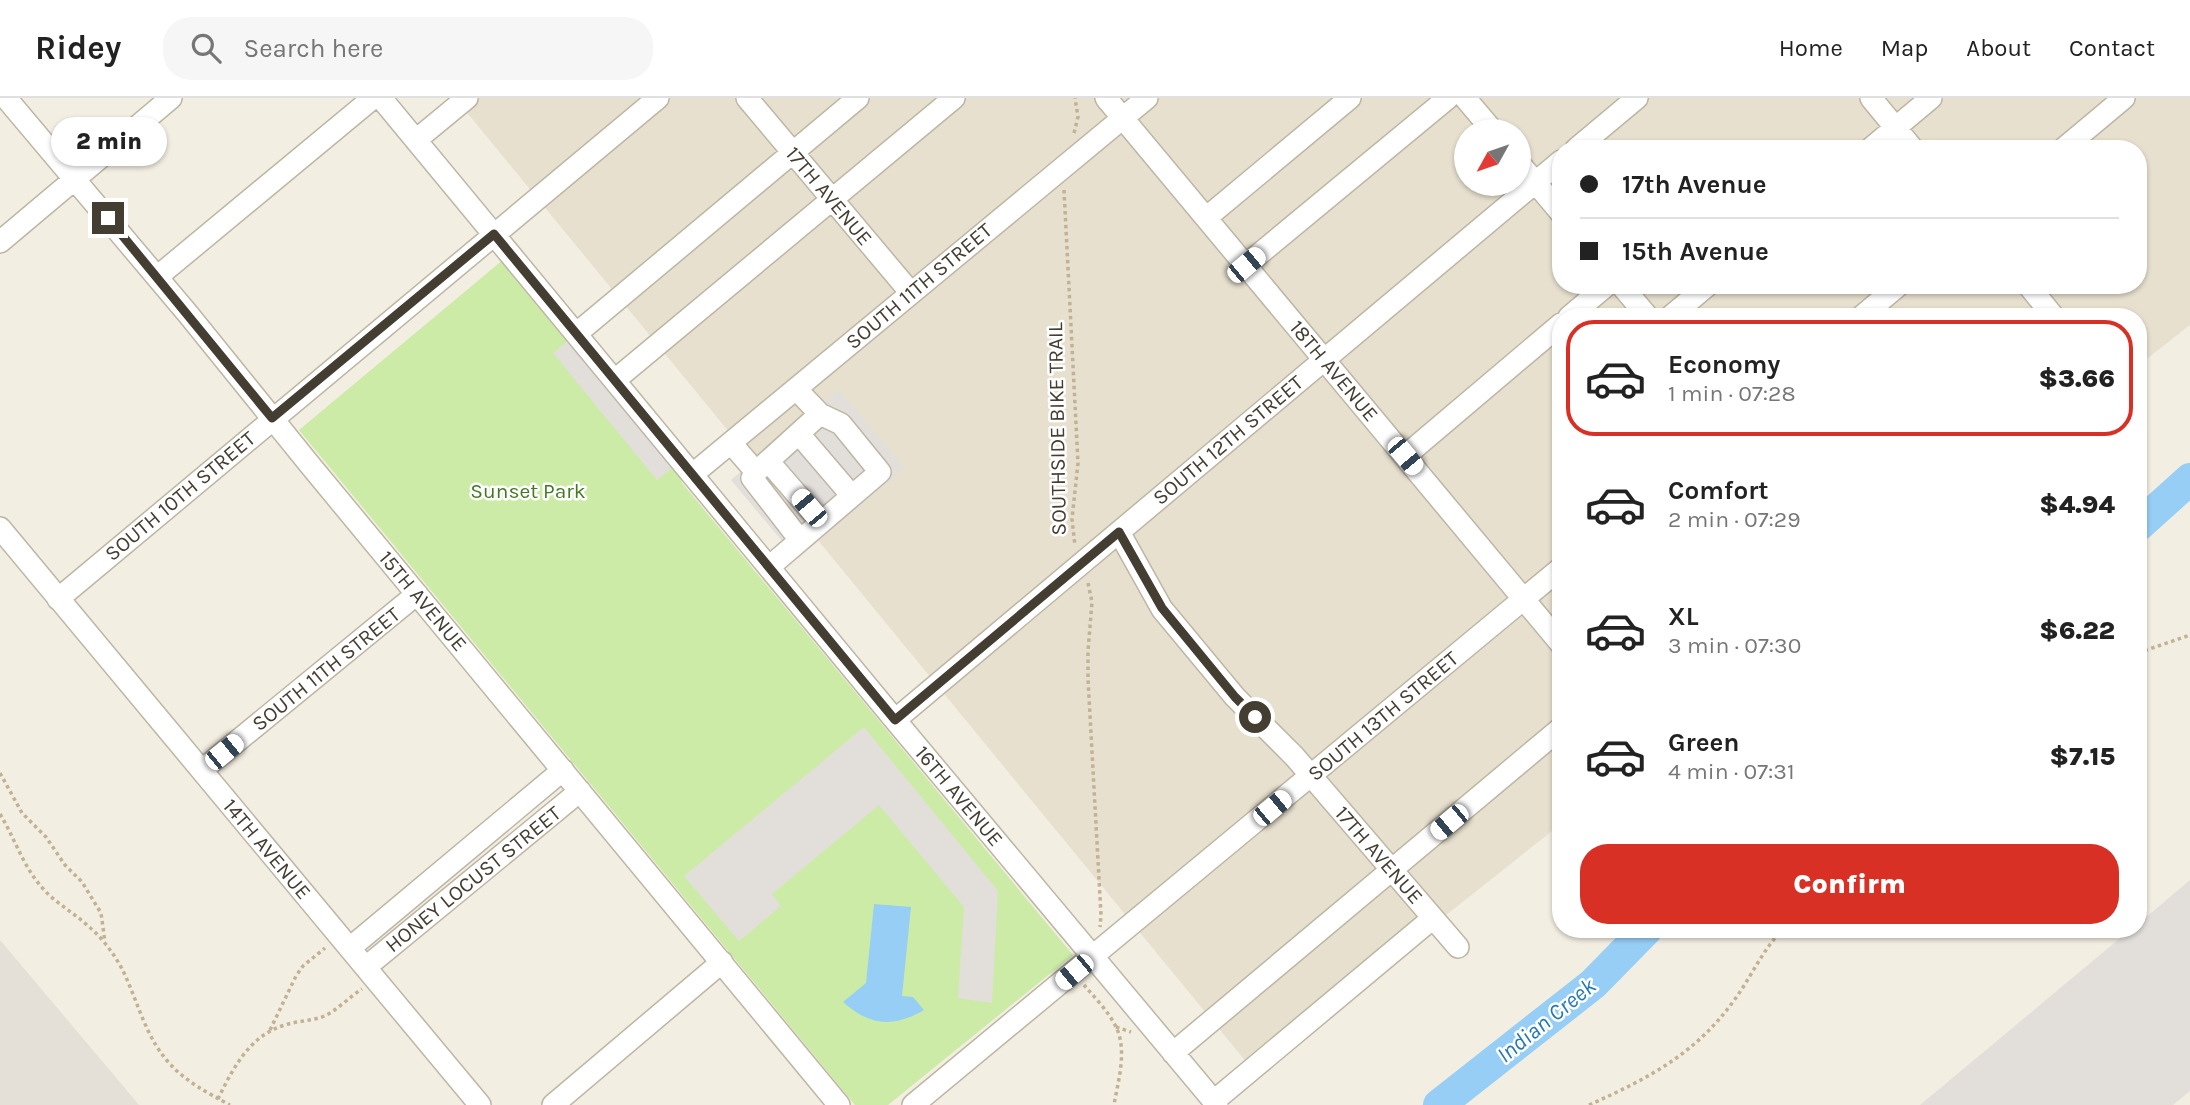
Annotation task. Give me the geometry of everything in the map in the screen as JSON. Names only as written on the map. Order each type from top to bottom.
[{"type":"street","name":"15TH AVENUE","points":[[6,98],[157,277],[839,1105]]},
{"type":"street","points":[[0,242],[171,98]]},
{"type":"street","points":[[157,277],[373,98]]},
{"type":"street","name":"16TH AVENUE","points":[[381,98],[1215,1103]]},
{"type":"street","points":[[416,140],[467,98]]},
{"type":"street","name":"SOUTH 10TH STREET","points":[[58,599],[658,98]]},
{"type":"street","name":"17TH AVENUE","points":[[747,98],[911,293]]},
{"type":"street","points":[[576,334],[858,98]]},
{"type":"street","points":[[615,380],[954,98]]},
{"type":"street","name":"18TH AVENUE","points":[[1106,98],[1552,633]]},
{"type":"street","name":"SOUTH 11TH STREET","points":[[692,474],[1147,98]]},
{"type":"street","points":[[1206,218],[1350,98]]},
{"type":"street","points":[[1246,265],[1448,98]]},
{"type":"street","points":[[1465,98],[1483,119]]},
{"type":"street","points":[[1587,140],[1637,98]]},
{"type":"street","points":[[1871,98],[1906,140]]},
{"type":"street","points":[[1881,140],[1931,98]]},
{"type":"street","points":[[2074,140],[2124,98]]},
{"type":"street","name":"SOUTH 12TH STREET","points":[[895,720],[1552,170]]},
{"type":"street","points":[[1531,177],[1552,202]]},
{"type":"street","points":[[1580,308],[1596,294]]},
{"type":"street","points":[[1629,294],[1640,308]]},
{"type":"street","points":[[1681,308],[1697,294]]},
{"type":"street","points":[[1872,308],[1888,294]]},
{"type":"street","points":[[2035,294],[2047,308]]},
{"type":"street","points":[[1405,456],[1552,332]]},
{"type":"street","points":[[769,567],[880,472],[841,424],[820,414],[796,389]]},
{"type":"street","points":[[759,470],[820,414]]},
{"type":"street","points":[[799,434],[852,496]]},
{"type":"street","points":[[731,443],[821,522]]},
{"type":"street","points":[[759,470],[800,540]]},
{"type":"street","name":"14TH AVENUE","points":[[0,528],[480,1105]]},
{"type":"street","name":"17TH AVENUE","points":[[1119,532],[1162,608],[1235,697],[1311,776],[1458,947]]},
{"type":"street","name":"SOUTH 13TH STREET","points":[[913,1105],[1552,576]]},
{"type":"street","name":"SOUTH 11TH STREET","points":[[202,770],[417,594]]},
{"type":"street","points":[[1173,1053],[1552,736]]},
{"type":"street","name":"HONEY LOCUST STREET","points":[[344,942],[563,770]]},
{"type":"street","name":"HONEY LOCUST STREET","points":[[371,974],[580,791]]},
{"type":"street","points":[[1215,1103],[1433,918]]},
{"type":"street","points":[[553,1105],[722,962]]},
{"type":"path","points":[[1072,137],[1079,117],[1074,98]]},
{"type":"path","name":"SOUTHSIDE BIKE TRAIL","points":[[1063,167],[1078,463],[1073,532],[1092,602],[1088,679],[1100,928]]},
{"type":"path","points":[[2147,650],[2190,635]]},
{"type":"path","points":[[0,773],[23,813],[82,882],[101,913],[105,944]]},
{"type":"path","points":[[0,814],[22,859],[39,884],[60,905],[89,926],[124,971],[147,1030],[158,1048],[182,1077],[230,1105]]},
{"type":"path","points":[[1589,1105],[1669,1065],[1697,1043],[1736,998],[1774,938]]},
{"type":"path","points":[[269,1032],[303,966],[344,942]]},
{"type":"path","points":[[218,1099],[246,1050],[282,1025],[329,1013],[356,993],[371,974]]},
{"type":"path","points":[[1091,993],[1116,1027],[1121,1042],[1122,1056],[1114,1105]]},
{"type":"shaded area","points":[[455,98],[2190,98],[2190,325],[2147,359],[2147,308],[1552,308],[1552,831],[1252,1069]]},
{"type":"shaded area","points":[[576,334],[681,461],[657,480],[553,353]]},
{"type":"shaded area","points":[[839,390],[905,468],[797,559],[731,480]]},
{"type":"shaded area","points":[[864,727],[998,891],[992,1003],[958,998],[964,907],[879,805],[772,894],[781,906],[739,941],[684,876]]},
{"type":"shaded area","points":[[2190,880],[2190,1091],[2173,1105],[1920,1105],[2120,938],[2147,938],[2147,916]]},
{"type":"shaded area","points":[[0,940],[139,1105],[0,1105]]},
{"type":"green space","name":"Sunset Park","points":[[510,254],[680,461],[682,483],[1073,955],[888,1105],[855,1105],[299,430]]},
{"type":"water","points":[[874,904],[911,907],[902,996],[913,997],[924,1010],[892,1022],[872,1020],[843,1002],[866,983]]},
{"type":"waterway","name":"Indian Creek","points":[[2147,518],[2190,479]]},
{"type":"waterway","name":"Indian Creek","points":[[1439,1105],[1593,984],[1638,938]]},
{"type":"route","points":[[108,218],[272,418],[494,234],[895,720],[1119,532],[1162,608],[1235,697],[1255,717]]}]
